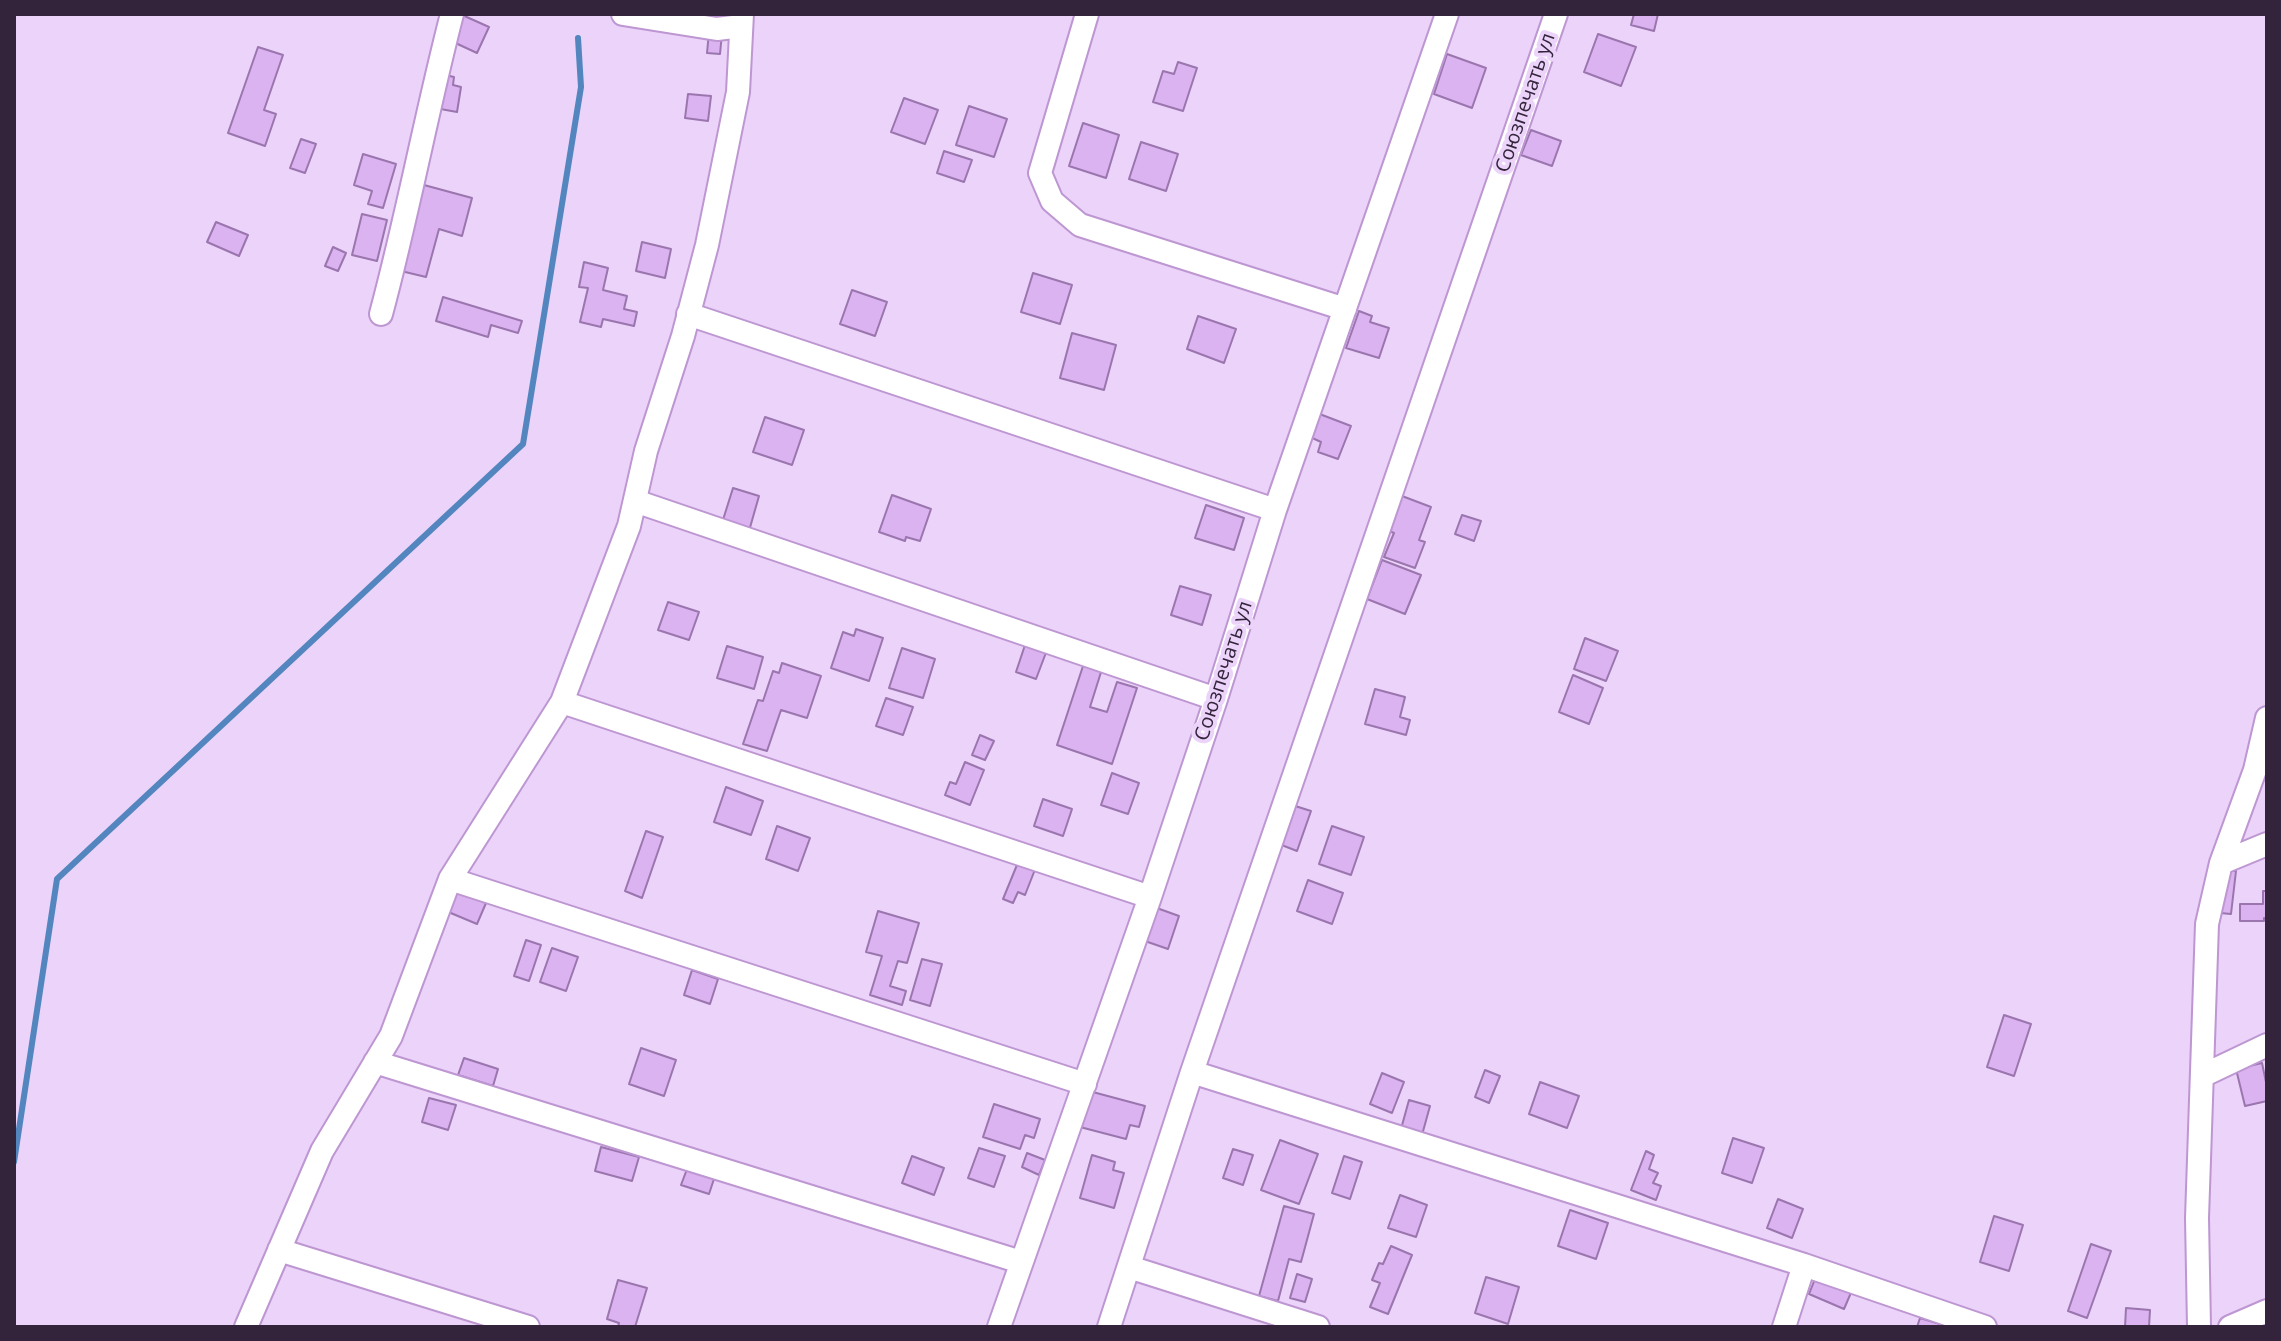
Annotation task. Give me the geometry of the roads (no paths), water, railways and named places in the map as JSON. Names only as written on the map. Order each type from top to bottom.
[{"type":"street","points":[[381,314],[404,228],[429,102],[452,14]]},
{"type":"street","points":[[246,1327],[322,1151],[391,1036],[450,879],[562,702],[629,526],[646,451],[707,245],[738,92],[741,20],[717,29],[623,14]]},
{"type":"street","points":[[1087,14],[1040,173],[1052,201],[1080,225],[1345,309]]},
{"type":"street","name":"Союзпечать ул","points":[[999,1327],[1150,897],[1275,510],[1447,14]]},
{"type":"street","name":"Союзпечать ул","points":[[1109,1327],[1192,1072],[1556,14]]},
{"type":"street","points":[[688,314],[1275,510]]},
{"type":"street","points":[[635,501],[1216,699]]},
{"type":"street","points":[[562,702],[1150,897]]},
{"type":"street","points":[[2199,1327],[2197,1218],[2207,924],[2221,863],[2255,770],[2267,718]]},
{"type":"street","points":[[2221,863],[2267,844]]},
{"type":"street","points":[[450,879],[1085,1084]]},
{"type":"street","points":[[2204,1075],[2267,1045]]},
{"type":"street","points":[[375,1062],[1021,1262]]},
{"type":"street","points":[[1192,1072],[1804,1265],[1985,1327]]},
{"type":"street","points":[[279,1250],[528,1327]]},
{"type":"street","points":[[1784,1327],[1804,1265]]},
{"type":"street","points":[[1129,1267],[1318,1327]]},
{"type":"street","points":[[2230,1327],[2267,1311]]},
{"type":"waterway","points":[[14,1162],[57,879],[523,444],[581,87],[578,38]]}]
